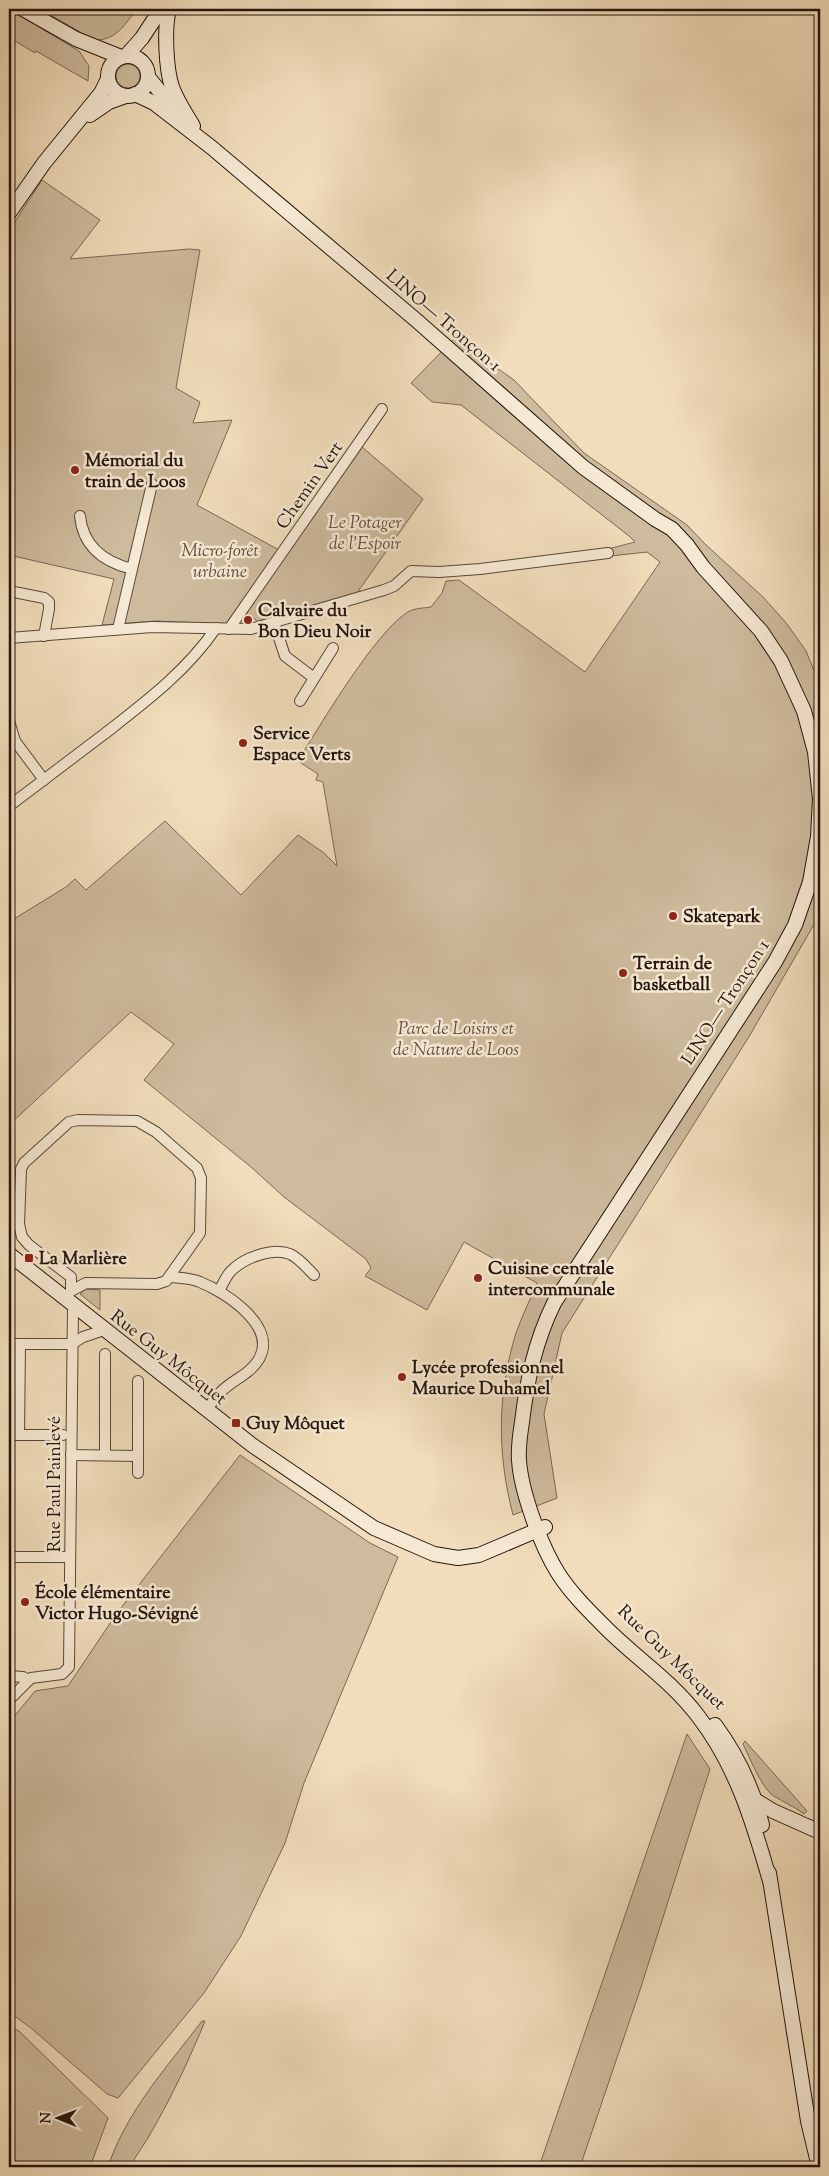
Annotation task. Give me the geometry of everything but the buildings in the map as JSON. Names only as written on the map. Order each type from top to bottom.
[{"type":"main road","points":[[23,9],[76,39],[92,52],[108,76],[114,90],[154,103],[211,147]]},
{"type":"main road","points":[[9,213],[44,163],[101,93],[113,62],[124,56],[140,41],[163,11]]},
{"type":"main road","points":[[74,128],[102,106],[144,88],[147,47],[163,11]]},
{"type":"main road","points":[[163,11],[173,90],[193,126]]},
{"type":"main road","points":[[76,39],[124,56],[137,58],[171,107],[193,126],[211,147]]},
{"type":"main road","name":"LINO— Tronçon 1","points":[[211,147],[416,320],[583,467],[674,531],[690,548],[703,567],[768,640],[787,672],[804,711],[815,752],[819,790],[819,827],[812,872],[799,914],[780,954],[554,1303],[541,1331],[525,1390],[522,1421],[525,1454],[540,1524]]},
{"type":"main road","name":"Rue Guy Môcquet","points":[[9,1254],[70,1299],[104,1330],[259,1450],[360,1520],[393,1537],[440,1556],[458,1558],[474,1556],[540,1524]]},
{"type":"main road","name":"Rue Guy Môcquet","points":[[540,1524],[564,1568],[590,1596],[602,1614],[636,1648],[685,1690],[712,1720],[740,1765],[755,1800],[756,1819]]},
{"type":"main road","name":"Rue Guy Môcquet","points":[[540,1524],[552,1562],[565,1582],[608,1630],[668,1681],[703,1722],[728,1762],[756,1819],[768,1857],[770,1881],[808,2121],[817,2165]]},
{"type":"main road","points":[[755,1800],[820,1832]]},
{"type":"main road","points":[[756,1819],[791,1819]]},
{"type":"street","name":"Chemin Vert","points":[[229,629],[382,409]]},
{"type":"street","points":[[118,629],[152,484]]},
{"type":"street","points":[[80,516],[83,533],[93,549],[112,563],[132,569]]},
{"type":"street","points":[[9,638],[152,627],[240,630],[256,628],[384,590],[394,586],[411,571],[475,570],[608,553]]},
{"type":"street","points":[[9,591],[44,598],[49,602],[44,636]]},
{"type":"street","points":[[274,623],[285,656],[314,678]]},
{"type":"street","points":[[9,806],[168,682],[197,653],[216,628]]},
{"type":"street","points":[[300,701],[333,648]]},
{"type":"street","points":[[9,721],[15,741],[44,780]]},
{"type":"street","points":[[78,1120],[137,1121],[156,1132],[197,1168],[201,1178],[200,1233],[170,1277],[157,1284],[86,1283],[70,1299],[71,1277],[29,1245],[20,1233],[20,1177],[24,1163],[64,1126],[78,1120]]},
{"type":"street","points":[[219,1291],[232,1270],[244,1262],[266,1253],[278,1252],[289,1254],[314,1275]]},
{"type":"street","points":[[170,1277],[192,1279],[219,1291],[245,1310],[260,1333],[263,1348],[256,1364],[223,1389],[207,1409]]},
{"type":"street","name":"Rue Paul Painlevé","points":[[29,1680],[37,1676],[62,1674],[67,1670],[70,1662],[72,1344],[70,1299]]},
{"type":"street","points":[[9,1344],[72,1344],[83,1337],[104,1330]]},
{"type":"street","points":[[20,1344],[14,1435],[63,1436]]},
{"type":"street","points":[[105,1354],[105,1456]]},
{"type":"street","points":[[138,1382],[138,1473]]},
{"type":"street","points":[[71,1455],[138,1456]]},
{"type":"street","points":[[9,1557],[70,1557]]},
{"type":"street","points":[[9,1676],[23,1677],[29,1680],[9,1700]]},
{"type":"green space","points":[[9,9],[79,51],[89,66],[88,81],[12,39],[13,37],[9,34]]},
{"type":"green space","points":[[40,9],[137,9],[124,26],[114,35],[102,40],[94,40]]},
{"type":"green space","points":[[128,64],[136,68],[140,76],[136,84],[128,88],[120,84],[116,76],[120,68]]},
{"type":"green space","name":"Micro-forêt urbaine","points":[[42,180],[100,220],[70,259],[189,249],[200,250],[176,388],[200,402],[193,423],[232,420],[197,505],[279,550],[226,624],[156,621],[102,625],[114,579],[9,555],[9,231]]},
{"type":"green space","name":"Parc de Loisirs et de Nature de Loos","points":[[455,338],[514,380],[584,453],[687,525],[763,597],[787,624],[806,651],[820,685],[820,914],[750,1035],[562,1333],[544,1414],[557,1498],[513,1515],[504,1469],[501,1424],[502,1401],[516,1333],[537,1283],[464,1242],[427,1310],[365,1276],[371,1268],[366,1259],[284,1197],[251,1167],[144,1080],[174,1044],[131,1012],[9,1125],[9,922],[66,887],[75,879],[86,890],[165,821],[241,895],[298,835],[324,853],[337,866],[323,782],[316,780],[318,774],[298,761],[350,678],[384,634],[399,619],[412,610],[431,607],[442,593],[446,581],[459,580],[585,672],[660,562],[647,552],[611,556],[608,549],[635,542],[461,405],[432,402],[411,383]]},
{"type":"green space","name":"Le Potager de l'Espoir","points":[[362,447],[423,499],[357,593],[260,623],[244,611]]},
{"type":"green space","points":[[86,1289],[100,1290],[100,1310],[80,1294]]},
{"type":"green space","points":[[240,1455],[370,1543],[398,1557],[304,1783],[285,1843],[241,1936],[204,1993],[118,2098],[107,2094],[31,2028],[9,2012],[9,1723],[35,1691],[68,1686],[117,1613]]},
{"type":"green space","points":[[687,1734],[710,1769],[640,1990],[580,2167],[539,2167]]},
{"type":"green space","points":[[745,1741],[807,1811],[804,1814],[770,1793],[758,1776],[743,1744]]},
{"type":"green space","points":[[202,2021],[205,2021],[174,2091],[130,2167],[108,2167],[125,2127],[136,2109]]},
{"type":"green space","points":[[9,2026],[19,2031],[108,2118],[90,2167],[9,2167]]},
{"type":"green space","points":[[235,2162],[251,2167],[181,2167],[185,2166]]},
{"type":"place","name":"Mémorial du train de Loos","points":[[75,470]]},
{"type":"place","name":"Calvaire du Bon Dieu Noir","points":[[248,620]]},
{"type":"place","name":"Service Espace Verts","points":[[243,743]]},
{"type":"place","name":"Skatepark","points":[[673,916]]},
{"type":"place","name":"Terrain de basketball","points":[[623,973]]},
{"type":"place","name":"La Marlière","points":[[29,1258]]},
{"type":"place","name":"Cuisine centrale intercommunale","points":[[478,1278]]},
{"type":"place","name":"Lycée professionnel Maurice Duhamel","points":[[402,1377]]},
{"type":"place","name":"Guy Môquet","points":[[236,1423]]},
{"type":"place","name":"École élémentaire Victor Hugo-Sévigné","points":[[25,1602]]}]
